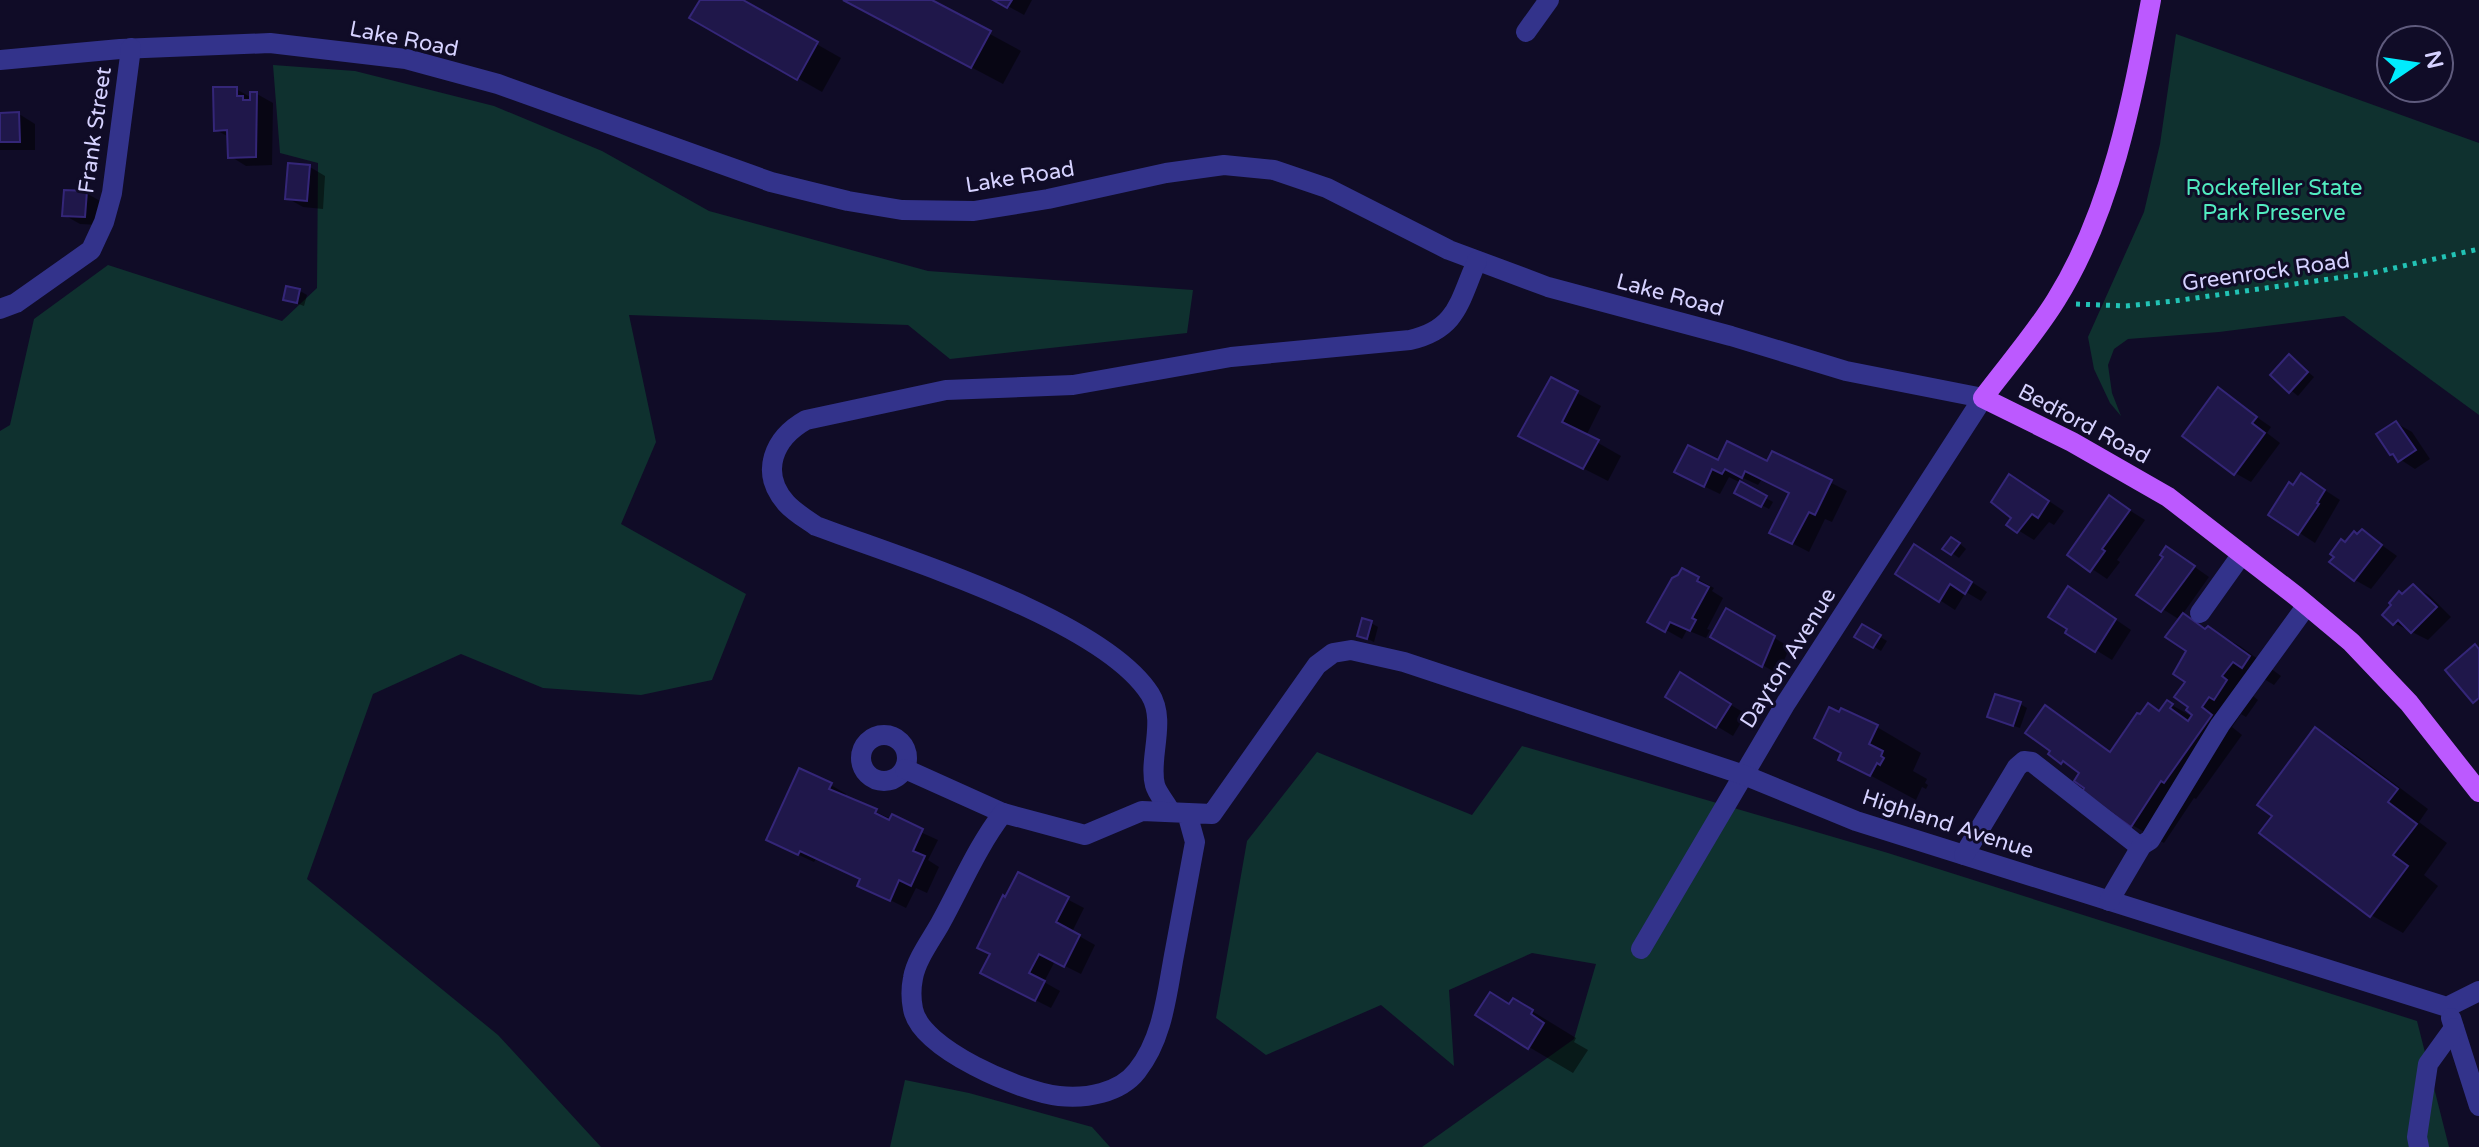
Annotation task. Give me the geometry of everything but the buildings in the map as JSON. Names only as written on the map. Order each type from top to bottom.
[{"type":"main road","name":"Bedford Road","points":[[2151,0],[2108,190],[2090,234],[2056,301],[1983,398],[2072,442],[2168,497],[2307,605],[2351,642],[2409,703],[2479,792]]},
{"type":"street","points":[[1526,32],[1549,0]]},
{"type":"street","name":"Lake Road","points":[[0,60],[131,48],[270,43],[406,59],[498,84],[771,182],[848,201],[902,210],[974,211],[1048,199],[1166,173],[1224,165],[1274,170],[1327,188],[1449,250],[1548,287],[1731,336],[1846,371],[1983,398]]},
{"type":"street","name":"Frank Street","points":[[0,309],[16,303],[91,250],[104,222],[112,193],[131,48]]},
{"type":"street","points":[[1003,813],[979,847],[913,977],[914,1014],[934,1040],[963,1059],[1032,1091],[1061,1096],[1107,1092],[1136,1073],[1151,1049],[1163,1019],[1195,842],[1179,812],[1155,784],[1158,719],[1153,698],[1137,676],[1094,644],[1015,601],[816,526],[788,505],[776,489],[772,472],[776,450],[789,430],[806,420],[946,390],[1073,385],[1231,357],[1410,340],[1432,335],[1450,322],[1477,261]]},
{"type":"street","name":"Dayton Avenue","points":[[1641,949],[1786,703],[1983,398]]},
{"type":"street","points":[[2200,613],[2242,554]]},
{"type":"street","points":[[2109,901],[2220,725],[2307,605]]},
{"type":"street","name":"Highland Avenue","points":[[1179,812],[1212,814],[1317,665],[1333,653],[1351,650],[1404,662],[1744,775],[1856,821],[2447,1007]]},
{"type":"street","points":[[1964,855],[2017,767],[2024,761],[2032,762],[2135,843],[2142,845]]},
{"type":"street","points":[[905,769],[1003,813],[1085,835],[1142,811],[1179,812]]},
{"type":"street","points":[[2479,991],[2447,1007],[2479,1106]]},
{"type":"street","points":[[2419,1147],[2417,1137],[2428,1064],[2454,1028]]},
{"type":"path","name":"Greenrock Road","points":[[2056,301],[2091,306],[2174,301],[2372,273],[2479,249]]},
{"type":"green space","name":"Rockefeller State Park Preserve","points":[[2176,34],[2479,143],[2479,415],[2344,316],[2219,332],[2128,339],[2114,349],[2108,365],[2112,393],[2121,416],[2110,403],[2094,369],[2088,337],[2144,212],[2160,144]]},
{"type":"green space","points":[[273,65],[355,71],[494,106],[602,151],[709,211],[928,271],[1193,290],[1187,333],[950,359],[908,325],[629,315],[656,442],[621,524],[746,594],[712,680],[641,695],[543,688],[461,654],[373,694],[307,879],[498,1035],[601,1147],[0,1147],[0,431],[10,425],[34,319],[108,265],[282,321],[317,288],[318,163],[280,153]]},
{"type":"green space","points":[[1522,746],[1888,853],[2417,1021],[2449,1147],[1422,1147],[1574,1039],[1596,964],[1532,953],[1449,990],[1454,1066],[1381,1005],[1266,1055],[1216,1018],[1247,841],[1317,752],[1472,815]]},
{"type":"green space","points":[[905,1080],[969,1093],[1092,1127],[1110,1147],[890,1147]]}]
